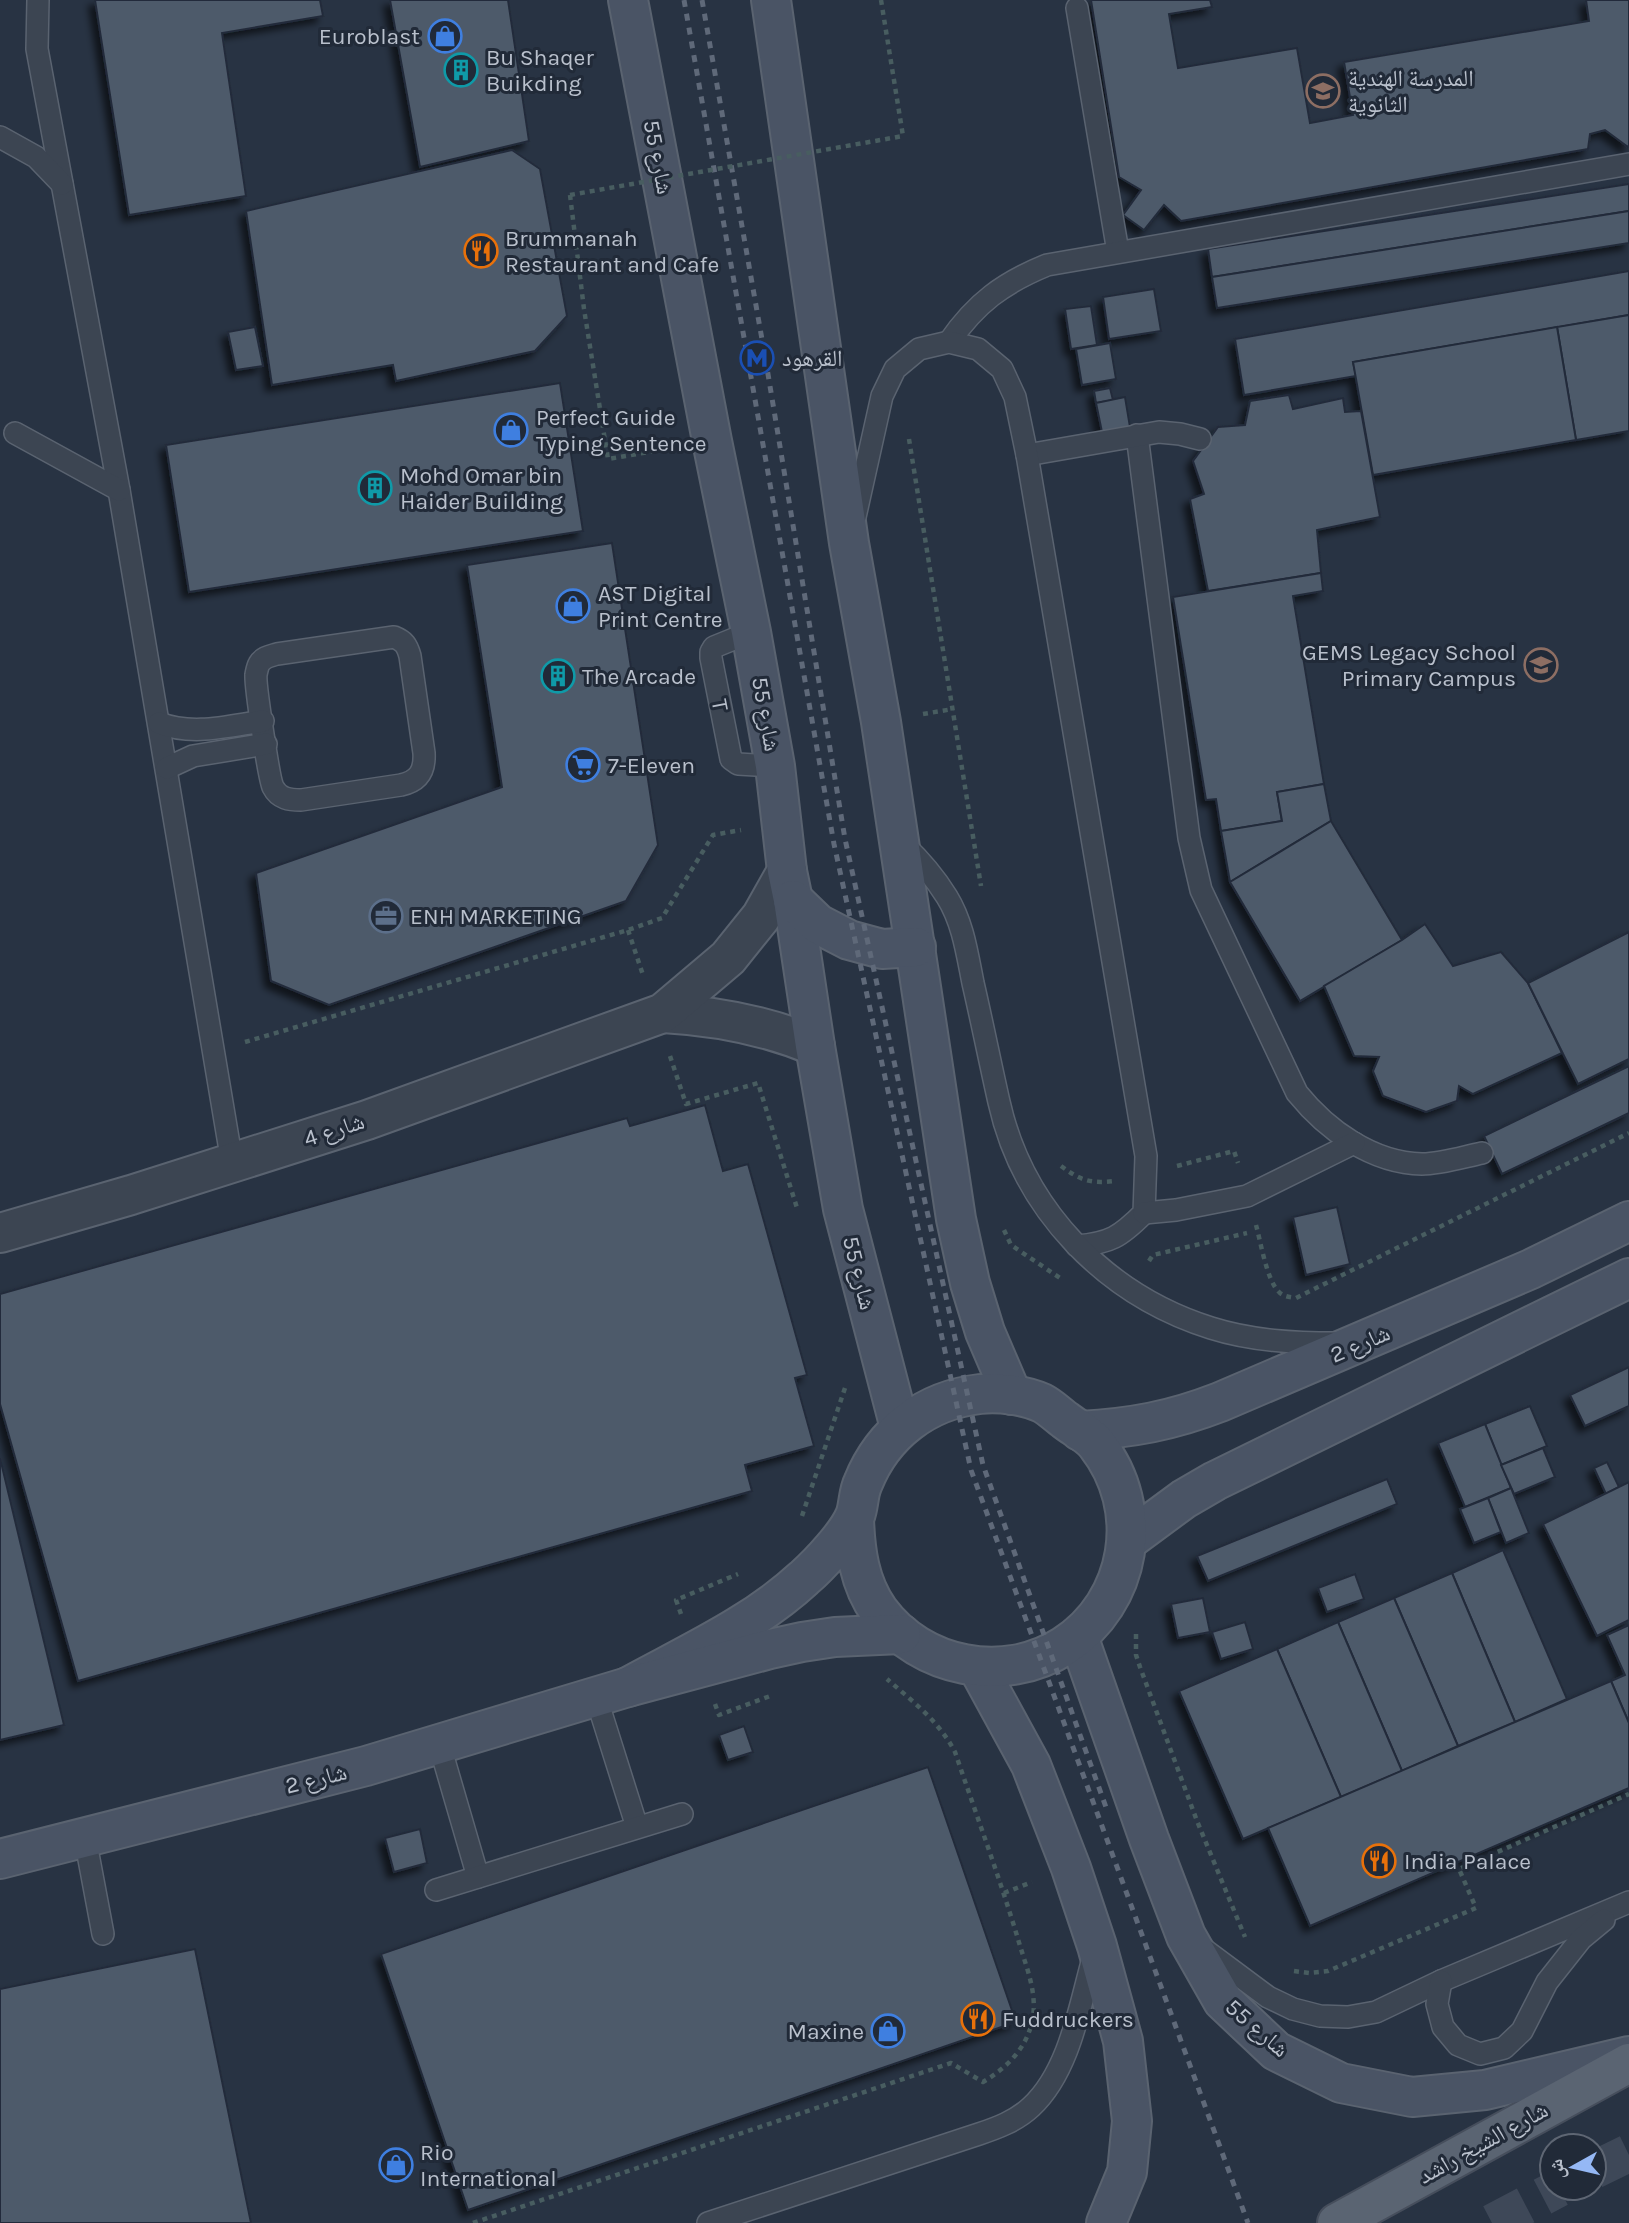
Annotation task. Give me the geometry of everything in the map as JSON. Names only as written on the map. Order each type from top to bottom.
[{"type":"main road","name":"شارع الشيخ راشد","points":[[1337,2223],[1629,2063]]},
{"type":"street","name":"شارع 55","points":[[628,0],[775,766],[790,885],[843,1209],[900,1428]]},
{"type":"street","points":[[771,0],[849,542],[881,722],[956,1219],[970,1283],[985,1332],[1012,1395]]},
{"type":"street","points":[[790,885],[818,924],[849,940],[882,949],[916,947]]},
{"type":"street","name":"شارع 4","points":[[0,1233],[367,1120],[659,1015],[689,993],[728,958],[790,885]]},
{"type":"street","name":"شارع 4","points":[[659,1015],[748,1023],[782,1032],[815,1046]]},
{"type":"street","name":"شارع 2","points":[[1080,1431],[1151,1424],[1186,1415],[1360,1344],[1531,1269],[1629,1222]]},
{"type":"street","points":[[1127,1541],[1184,1499],[1215,1481],[1629,1278]]},
{"type":"street","points":[[982,1394],[1012,1395],[1042,1404],[1096,1442],[1114,1472],[1125,1506],[1127,1541],[1120,1577],[1103,1610],[1078,1636],[1048,1656],[1014,1667],[978,1668],[937,1657],[901,1634],[879,1610],[864,1582],[855,1550],[854,1518],[862,1484],[877,1454],[900,1428],[925,1410],[952,1399],[982,1394]]},
{"type":"street","name":"شارع 2","points":[[698,1659],[778,1601],[806,1576],[832,1549],[854,1518]]},
{"type":"street","name":"شارع 2","points":[[0,1859],[366,1766],[612,1692],[698,1659],[802,1642],[867,1634],[901,1634]]},
{"type":"street","name":"شارع 55","points":[[1078,1636],[1186,1936],[1223,2001],[1276,2051],[1341,2083],[1412,2097],[1485,2090],[1629,2056]]},
{"type":"street","points":[[978,1668],[1031,1765],[1097,1946],[1123,2041],[1132,2121],[1127,2172],[1105,2223]]},
{"type":"lane","points":[[38,0],[37,49],[119,490],[232,1163]]},
{"type":"lane","points":[[1077,8],[1118,252]]},
{"type":"lane","points":[[0,137],[36,157],[62,184]]},
{"type":"lane","points":[[949,342],[964,320],[983,300],[1005,285],[1047,265],[1629,164]]},
{"type":"lane","points":[[849,542],[882,396],[895,369],[919,349],[949,342],[978,349],[1002,369],[1015,397],[1027,455],[1146,1156],[1144,1213]]},
{"type":"lane","points":[[1027,455],[1159,432],[1200,439]]},
{"type":"lane","points":[[15,433],[119,490]]},
{"type":"lane","points":[[1137,435],[1189,838],[1201,890],[1297,1093],[1313,1112],[1333,1129],[1354,1143],[1400,1162],[1424,1164],[1482,1153]]},
{"type":"lane","points":[[394,637],[402,640],[408,647],[425,765],[421,775],[412,782],[290,800],[280,796],[273,787],[262,721],[256,674],[259,664],[267,657],[394,637]]},
{"type":"lane","points":[[159,723],[191,730],[262,721]]},
{"type":"lane","points":[[167,768],[193,755],[266,744]]},
{"type":"lane","points":[[899,840],[926,867],[948,899],[963,933],[1009,1137],[1021,1167],[1055,1222],[1106,1274],[1174,1315],[1212,1329],[1251,1338],[1291,1343],[1360,1344]]},
{"type":"lane","points":[[1077,1246],[1103,1244],[1127,1230],[1144,1213],[1177,1210],[1247,1196],[1354,1143]]},
{"type":"lane","points":[[612,1692],[638,1827]]},
{"type":"lane","points":[[439,1744],[478,1877]]},
{"type":"lane","points":[[436,1890],[682,1814]]},
{"type":"lane","points":[[85,1838],[103,1934]]},
{"type":"lane","points":[[1441,1981],[1437,2004],[1443,2027],[1458,2045],[1480,2054],[1504,2048],[1522,2031],[1547,1982],[1580,1939],[1626,1903]]},
{"type":"lane","points":[[1186,1936],[1268,1997],[1293,2009],[1320,2016],[1348,2017],[1376,2012],[1441,1981],[1626,1903]]},
{"type":"lane","points":[[708,2223],[979,2134],[1006,2124],[1030,2109],[1049,2087],[1063,2062],[1097,1946]]},
{"type":"path","points":[[712,441],[608,459],[584,309],[570,195],[903,136],[881,0]]},
{"type":"path","points":[[214,1051],[662,918],[713,835],[781,824]]},
{"type":"path","points":[[628,930],[659,1015],[685,1104],[758,1083],[800,1217]]},
{"type":"path","points":[[1132,1292],[1153,1255],[1257,1231]]},
{"type":"path","points":[[801,1517],[842,1402],[846,1378]]},
{"type":"path","points":[[748,1570],[676,1600],[719,1715],[782,1691]]},
{"type":"path","points":[[1137,1628],[1135,1642],[1140,1667],[1236,1920],[1251,1944]]},
{"type":"path","points":[[473,2223],[951,2063],[983,2082],[1000,2072],[1016,2056],[1027,2038],[1033,2015],[1034,1993],[1000,1880],[955,1752],[947,1737],[937,1724],[885,1678]]},
{"type":"path","points":[[1290,1970],[1309,1973],[1328,1971],[1476,1908],[1460,1869],[1629,1794]]},
{"type":"building","points":[[95,0],[320,0],[323,16],[222,33],[246,196],[129,215]]},
{"type":"building","name":"Bu Shaqer Buikding","points":[[390,0],[508,0],[529,141],[420,167]]},
{"type":"building","points":[[1091,0],[1210,0],[1212,7],[1169,14],[1178,68],[1297,48],[1310,123],[1353,115],[1344,62],[1589,21],[1586,0],[1629,0],[1629,145],[1628,147],[1605,130],[1590,134],[1588,149],[1181,221],[1164,205],[1144,230],[1123,215],[1141,190],[1119,177]]},
{"type":"building","points":[[512,150],[540,169],[567,316],[535,351],[396,381],[393,365],[272,385],[246,211]]},
{"type":"building","points":[[1629,184],[1629,211],[1212,277],[1208,249]]},
{"type":"building","points":[[1629,211],[1629,243],[1217,308],[1212,277]]},
{"type":"building","points":[[1629,271],[1629,315],[1353,362],[1356,376],[1244,395],[1235,339]]},
{"type":"building","points":[[1154,289],[1161,331],[1109,339],[1103,297]]},
{"type":"building","points":[[1091,306],[1097,345],[1071,349],[1065,309]]},
{"type":"building","points":[[1629,315],[1629,431],[1576,440],[1557,327]]},
{"type":"building","points":[[255,327],[263,366],[236,370],[228,332]]},
{"type":"building","points":[[1557,327],[1576,440],[1373,475],[1353,362]]},
{"type":"building","points":[[1110,343],[1116,379],[1082,385],[1076,349]]},
{"type":"building","name":"Mohd Omar bin Haider Building","points":[[560,383],[583,531],[189,592],[166,445]]},
{"type":"building","points":[[1110,388],[1113,400],[1096,403],[1094,391]]},
{"type":"building","points":[[1289,395],[1293,409],[1343,398],[1345,412],[1361,411],[1380,517],[1317,530],[1321,573],[1208,591],[1190,499],[1204,494],[1193,461],[1218,427],[1245,425],[1250,401]]},
{"type":"building","points":[[1125,397],[1130,427],[1102,432],[1096,403]]},
{"type":"building","name":"The Arcade","points":[[612,543],[658,845],[626,901],[329,1005],[271,981],[256,873],[502,787],[467,565]]},
{"type":"building","points":[[1321,573],[1323,591],[1293,596],[1324,784],[1277,792],[1282,821],[1221,831],[1216,799],[1206,800],[1173,597]]},
{"type":"building","points":[[1324,784],[1331,821],[1230,882],[1221,831],[1282,821],[1277,792]]},
{"type":"building","points":[[1331,821],[1402,940],[1300,1001],[1230,882]]},
{"type":"building","points":[[1425,924],[1453,966],[1501,952],[1528,983],[1562,1053],[1473,1094],[1459,1086],[1457,1101],[1426,1112],[1383,1096],[1373,1071],[1379,1057],[1354,1056],[1324,986]]},
{"type":"building","points":[[1629,932],[1629,1059],[1578,1084],[1528,983]]},
{"type":"building","points":[[1629,1066],[1629,1113],[1502,1174],[1484,1136]]},
{"type":"building","points":[[705,1105],[723,1171],[748,1164],[807,1375],[795,1378],[814,1446],[745,1465],[752,1491],[78,1681],[0,1404],[0,1294],[627,1118],[630,1126]]},
{"type":"building","points":[[1337,1207],[1350,1264],[1306,1275],[1293,1217]]},
{"type":"building","points":[[1629,1367],[1629,1406],[1585,1426],[1570,1395]]},
{"type":"building","points":[[1530,1406],[1547,1446],[1501,1465],[1485,1424]]},
{"type":"building","points":[[1485,1424],[1511,1488],[1465,1507],[1438,1443]]},
{"type":"building","points":[[1543,1448],[1555,1477],[1514,1494],[1501,1465]]},
{"type":"building","points":[[0,1458],[64,1725],[0,1740]]},
{"type":"building","points":[[1607,1462],[1619,1487],[1606,1494],[1594,1468]]},
{"type":"building","points":[[1387,1479],[1397,1504],[1208,1581],[1197,1556]]},
{"type":"building","points":[[1629,1482],[1629,1620],[1597,1636],[1543,1524]]},
{"type":"building","points":[[1511,1488],[1529,1533],[1506,1543],[1488,1498]]},
{"type":"building","points":[[1488,1498],[1501,1532],[1474,1543],[1460,1509]]},
{"type":"building","points":[[1503,1550],[1567,1699],[1515,1722],[1452,1573]]},
{"type":"building","points":[[1452,1573],[1515,1722],[1458,1746],[1394,1598]]},
{"type":"building","points":[[1355,1574],[1364,1599],[1327,1612],[1318,1588]]},
{"type":"building","points":[[1203,1598],[1210,1632],[1178,1638],[1171,1604]]},
{"type":"building","points":[[1394,1598],[1458,1746],[1402,1771],[1338,1622]]},
{"type":"building","points":[[1245,1622],[1253,1649],[1221,1659],[1212,1632]]},
{"type":"building","points":[[1338,1622],[1402,1771],[1341,1797],[1277,1649]]},
{"type":"building","points":[[1629,1625],[1629,1723],[1611,1681],[1625,1675],[1607,1635]]},
{"type":"building","points":[[1277,1649],[1341,1797],[1243,1839],[1179,1691]]},
{"type":"building","points":[[1611,1681],[1629,1723],[1629,1788],[1310,1926],[1268,1828]]},
{"type":"building","points":[[744,1726],[753,1752],[728,1760],[719,1735]]},
{"type":"building","points":[[928,1767],[1016,2022],[468,2210],[381,1954]]},
{"type":"building","points":[[420,1829],[427,1863],[394,1872],[385,1838]]},
{"type":"building","points":[[195,1949],[251,2223],[0,2223],[0,1989]]},
{"type":"tunnel","points":[[1608,2163],[1629,2153]]},
{"type":"tunnel","points":[[1492,2223],[1538,2199]]},
{"type":"railway","points":[[684,0],[834,844],[971,1470],[1248,2223]]},
{"type":"railway","points":[[702,0],[766,362],[845,839],[983,1465],[1107,1810]]},
{"type":"place","name":"Euroblast","points":[[445,36]]},
{"type":"place","name":"Bu Shaqer Buikding","points":[[461,70]]},
{"type":"place","name":"المدرسة الهندية الثانوية","points":[[1323,91]]},
{"type":"place","name":"Brummanah Restaurant and Cafe","points":[[481,251]]},
{"type":"place","name":"القرهود","points":[[757,358]]},
{"type":"place","name":"Perfect Guide Typing Sentence","points":[[511,430]]},
{"type":"place","name":"Mohd Omar bin Haider Building","points":[[375,488]]},
{"type":"place","name":"AST Digital Print Centre","points":[[573,606]]},
{"type":"place","name":"GEMS Legacy School Primary Campus","points":[[1541,665]]},
{"type":"place","name":"The Arcade","points":[[558,676]]},
{"type":"place","name":"7-Eleven","points":[[583,765]]},
{"type":"place","name":"ENH MARKETING","points":[[386,916]]},
{"type":"place","name":"India Palace","points":[[1379,1861]]},
{"type":"place","name":"Fuddruckers","points":[[978,2019]]},
{"type":"place","name":"Maxine","points":[[888,2031]]},
{"type":"place","name":"Rio International","points":[[396,2165]]}]
